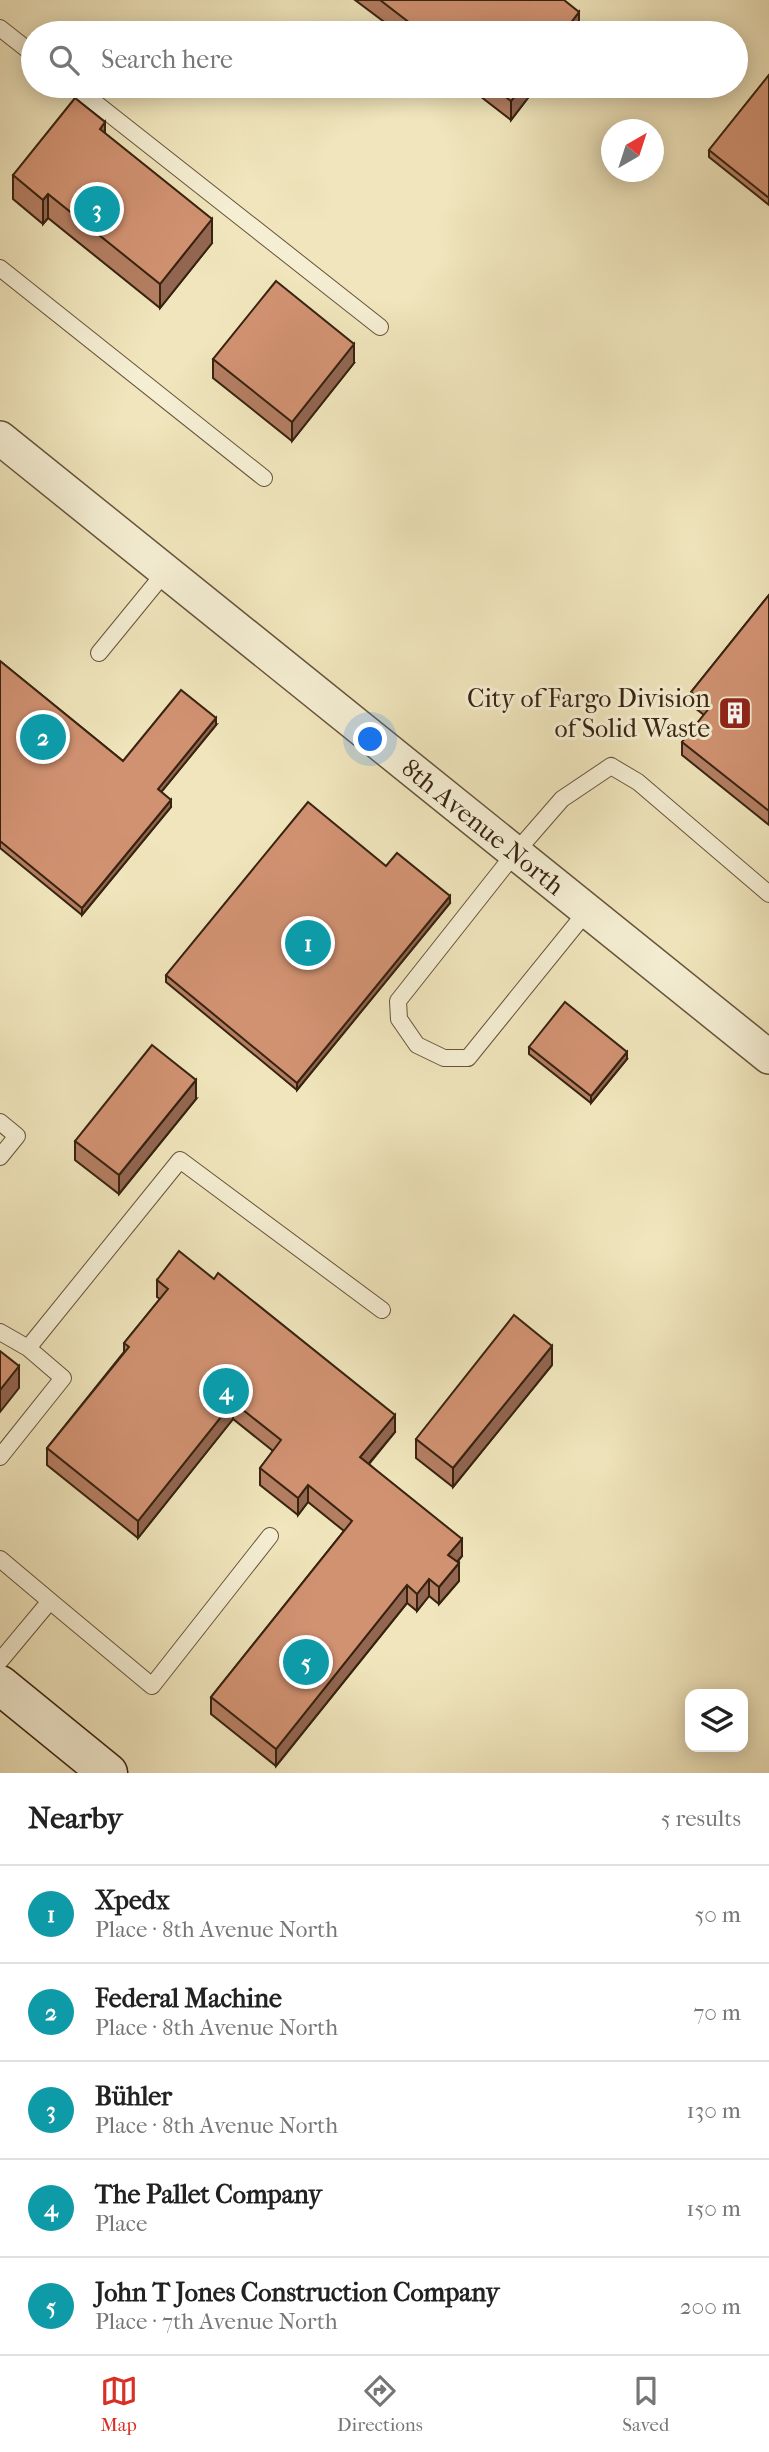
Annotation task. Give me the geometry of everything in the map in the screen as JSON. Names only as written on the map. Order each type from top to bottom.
[{"type":"main road","points":[[0,1685],[108,1773]]},
{"type":"street","name":"8th Avenue North","points":[[0,438],[769,1057]]},
{"type":"lane","points":[[0,28],[21,45]]},
{"type":"lane","points":[[89,98],[380,327]]},
{"type":"lane","points":[[0,268],[264,478]]},
{"type":"lane","points":[[99,653],[166,571]]},
{"type":"lane","points":[[587,911],[468,1058],[444,1058],[417,1045],[399,1019],[398,1002],[516,853],[562,799],[611,766],[638,782],[769,894]]},
{"type":"lane","points":[[0,1122],[17,1136],[0,1157]]},
{"type":"lane","points":[[28,1348],[180,1160],[382,1310]]},
{"type":"lane","points":[[0,1332],[28,1348],[63,1378],[0,1457]]},
{"type":"lane","points":[[0,1559],[152,1686],[270,1536]]},
{"type":"lane","points":[[0,1661],[50,1601]]},
{"type":"building","points":[[380,0],[564,0],[579,12],[572,21],[407,21]]},
{"type":"building","points":[[769,75],[769,198],[709,150]]},
{"type":"building","points":[[75,98],[105,122],[100,129],[212,219],[160,284],[48,194],[43,200],[13,175]]},
{"type":"building","points":[[276,281],[354,344],[292,422],[213,359]]},
{"type":"building","name":"City of Fargo Division of Solid Waste","points":[[769,595],[769,811],[682,742],[710,707],[691,692]]},
{"type":"building","points":[[0,661],[123,761],[181,690],[216,718],[158,789],[171,800],[82,908],[0,841]]},
{"type":"building","points":[[308,802],[386,866],[397,853],[450,896],[297,1083],[166,975]]},
{"type":"building","points":[[565,1002],[627,1052],[591,1096],[529,1047]]},
{"type":"building","points":[[152,1045],[196,1080],[119,1175],[75,1141]]},
{"type":"building","points":[[179,1251],[214,1279],[218,1273],[395,1415],[360,1457],[462,1539],[448,1555],[459,1563],[439,1587],[429,1579],[417,1594],[407,1585],[276,1749],[211,1697],[352,1521],[308,1485],[298,1498],[260,1468],[281,1440],[233,1402],[138,1521],[47,1448],[129,1347],[124,1343],[168,1289],[157,1280]]},
{"type":"building","points":[[514,1315],[552,1346],[453,1468],[416,1439]]},
{"type":"building","points":[[0,1351],[19,1366],[0,1390]]},
{"type":"place","name":"Bühler","points":[[97,209]]},
{"type":"place","name":"City of Fargo Division of Solid Waste","points":[[735,713]]},
{"type":"place","name":"Federal Machine","points":[[43,737]]},
{"type":"place","name":"Xpedx","points":[[308,943]]},
{"type":"place","name":"The Pallet Company","points":[[226,1391]]},
{"type":"place","name":"John T Jones Construction Company","points":[[306,1662]]}]
